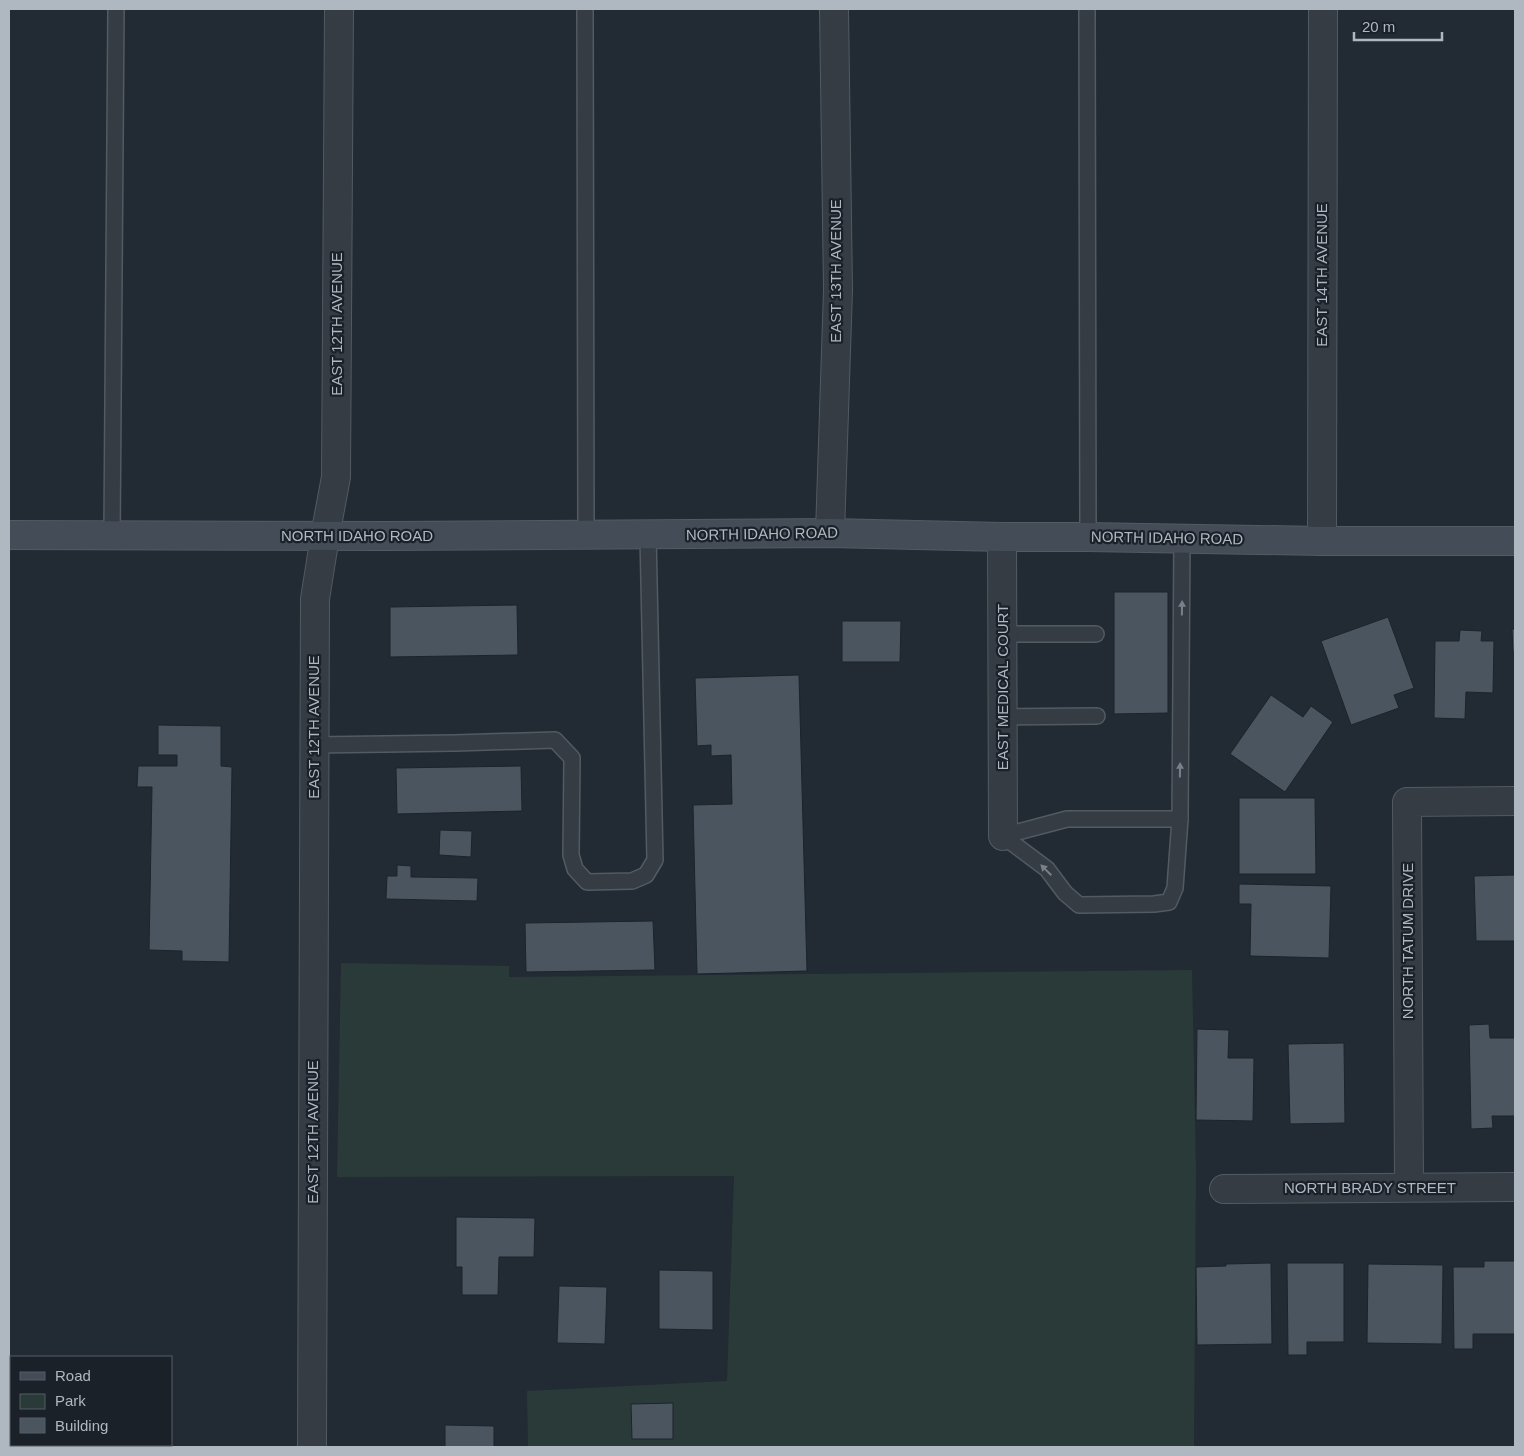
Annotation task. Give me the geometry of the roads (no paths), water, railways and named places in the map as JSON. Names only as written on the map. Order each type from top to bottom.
[{"type":"main road","name":"NORTH IDAHO ROAD","points":[[9,535],[326,536],[830,533],[1322,541],[1515,541]]},
{"type":"street","name":"EAST 12TH AVENUE","points":[[312,1447],[315,599],[336,477],[339,9]]},
{"type":"street","name":"EAST 13TH AVENUE","points":[[830,533],[838,290],[834,9]]},
{"type":"street","name":"EAST 14TH AVENUE","points":[[1322,541],[1323,9]]},
{"type":"street","name":"EAST MEDICAL COURT","points":[[1002,537],[1003,836]]},
{"type":"street","name":"NORTH TATUM DRIVE","points":[[1409,1187],[1407,802],[1515,802]]},
{"type":"street","name":"NORTH BRADY STREET","points":[[1224,1189],[1515,1187]]},
{"type":"lane","points":[[112,535],[116,9]]},
{"type":"lane","points":[[585,9],[586,535]]},
{"type":"lane","points":[[1087,9],[1088,537]]},
{"type":"lane","points":[[314,745],[446,744],[555,740],[572,758],[571,855],[575,869],[587,882],[632,881],[646,876],[654,860],[648,535]]},
{"type":"lane","points":[[1003,836],[1047,869],[1065,893],[1079,905],[1169,902],[1175,888],[1180,819],[1182,539]]},
{"type":"lane","points":[[1002,634],[1096,634]]},
{"type":"lane","points":[[1002,717],[1097,716]]},
{"type":"lane","points":[[1003,836],[1067,819],[1180,819]]}]
